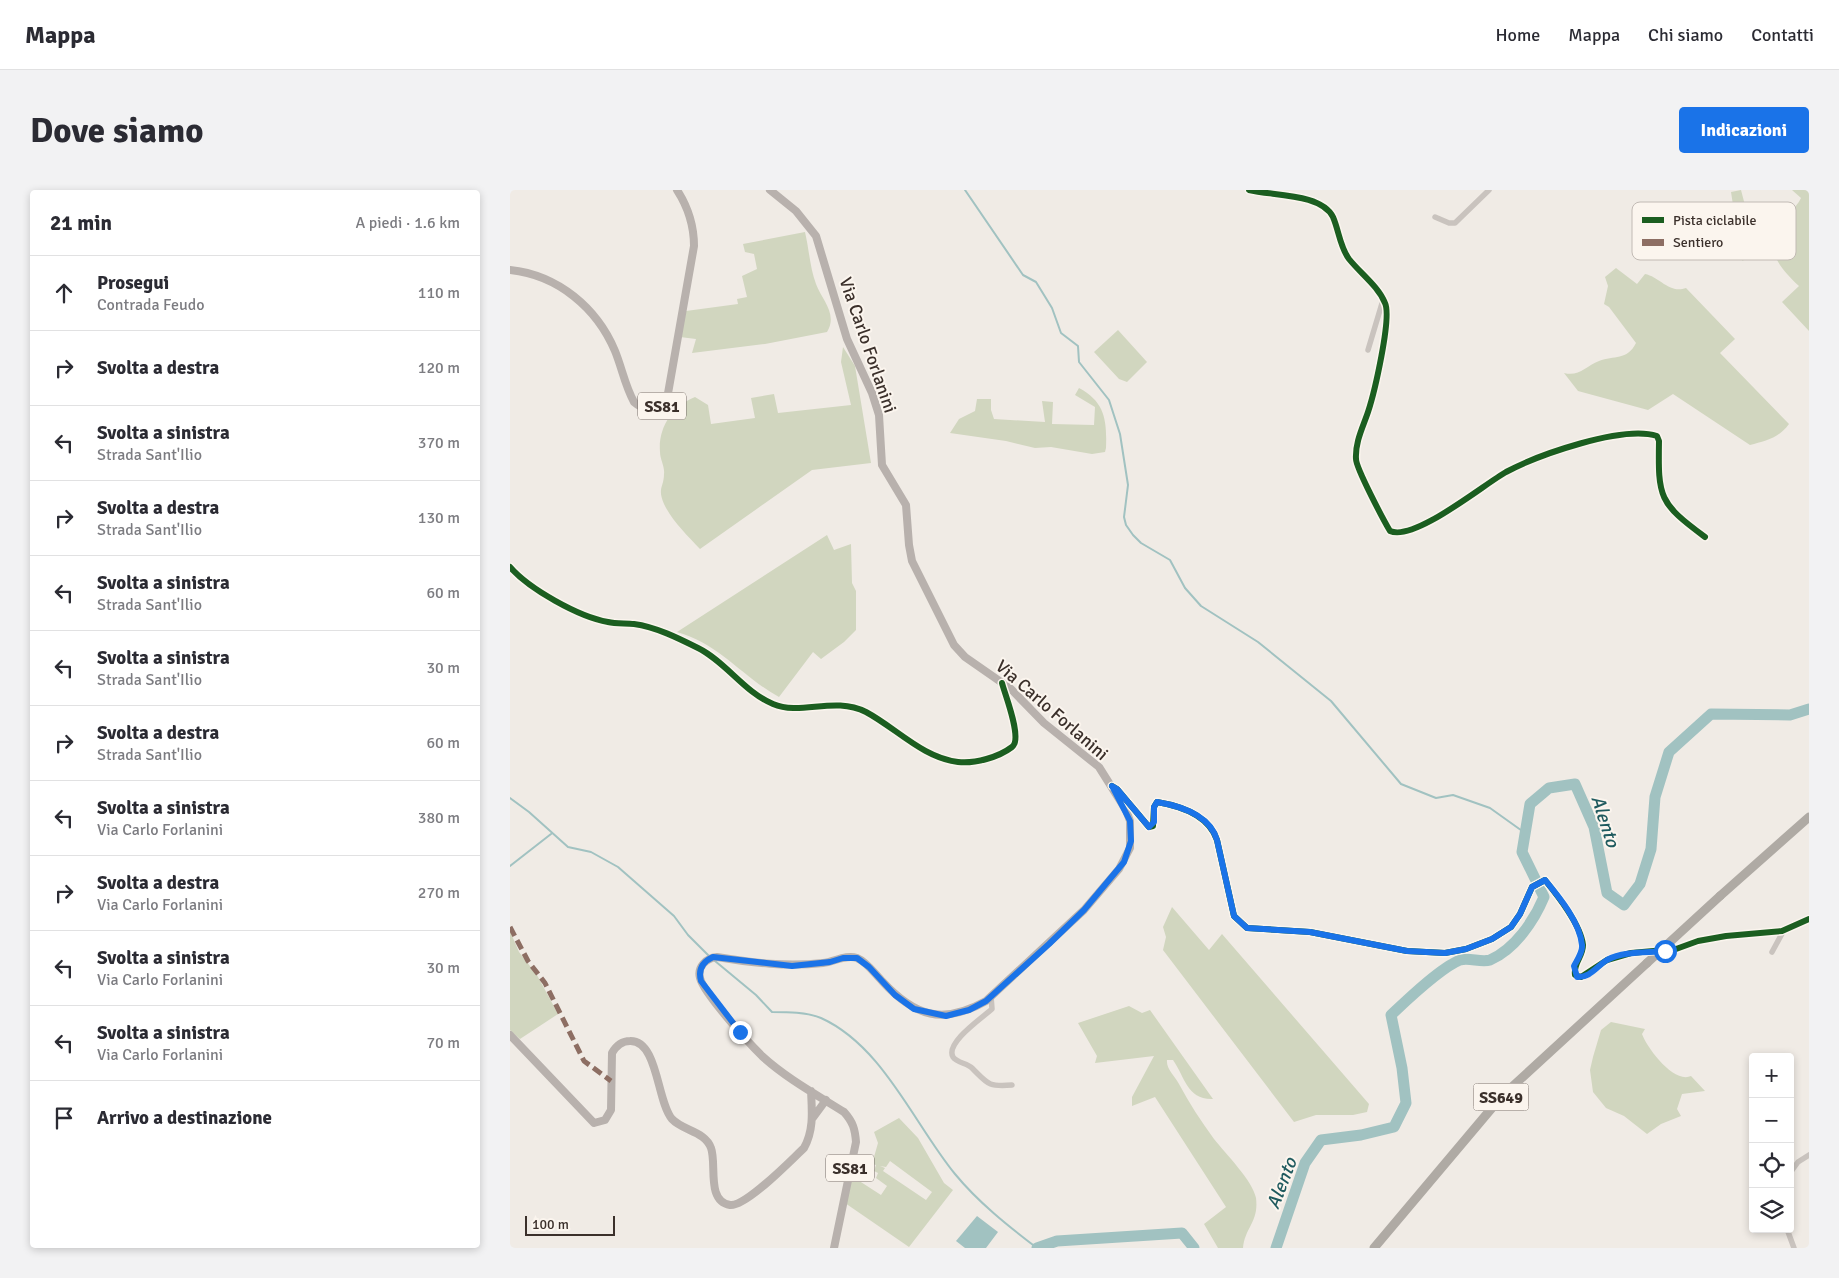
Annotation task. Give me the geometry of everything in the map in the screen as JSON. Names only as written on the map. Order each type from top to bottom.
[{"type":"highway","name":"SS649","points":[[1374,1248],[1502,1096],[1809,817]]},
{"type":"main road","name":"SS81","points":[[510,270],[542,278],[583,302],[604,330],[634,402],[644,408],[663,406],[667,399],[694,246],[693,226],[687,208],[677,190]]},
{"type":"main road","name":"Via Carlo Forlanini","points":[[770,190],[796,211],[816,236],[846,339],[872,392],[877,408],[882,465],[906,505],[908,545],[912,561],[954,645],[965,657],[1011,689],[1044,723],[1099,767],[1112,786],[1130,821],[1131,841],[1124,862],[1084,910],[991,996],[969,1010],[957,1014],[931,1014],[914,1009],[895,995],[869,967],[857,958],[843,958],[830,962],[792,966],[717,957],[705,962],[700,969],[701,981],[740,1032],[763,1057],[844,1112],[851,1120],[855,1129],[856,1142],[834,1248]]},
{"type":"main road","points":[[510,1035],[594,1122],[604,1120],[611,1110],[610,1060],[616,1046],[624,1042],[635,1041],[642,1044],[650,1055],[667,1111],[673,1120],[702,1136],[711,1147],[716,1194],[726,1204],[735,1205],[744,1200],[804,1148],[809,1138],[812,1119],[811,1090]]},
{"type":"main road","points":[[812,1119],[826,1100]]},
{"type":"street","points":[[1249,190],[1305,199],[1325,207],[1332,216],[1344,253],[1383,300],[1388,313],[1386,328],[1369,410],[1356,446],[1356,461],[1390,531],[1397,534],[1410,531],[1455,507],[1505,473],[1543,454],[1579,444],[1620,436],[1651,434],[1657,436],[1659,441],[1660,483],[1664,500],[1678,517],[1705,537]]},
{"type":"street","points":[[1435,217],[1449,223],[1456,223],[1489,190]]},
{"type":"street","points":[[1368,350],[1383,300]]},
{"type":"street","points":[[510,567],[533,586],[587,616],[607,622],[635,624],[655,629],[700,649],[762,698],[774,705],[792,708],[847,706],[866,712],[938,758],[959,762],[974,761],[995,756],[1012,747],[1017,735],[1002,683]]},
{"type":"street","points":[[1112,786],[1117,789],[1149,827],[1154,822],[1154,807],[1157,802],[1196,814],[1208,823],[1214,830],[1217,840],[1234,916],[1247,928],[1310,932],[1407,951],[1445,953],[1466,949],[1492,939],[1511,927],[1520,914],[1532,887],[1545,880],[1557,894],[1578,930],[1583,946],[1574,966],[1576,975],[1586,976],[1607,960],[1631,953],[1676,949],[1698,941],[1784,930],[1809,919]]},
{"type":"street","points":[[1772,952],[1784,930]]},
{"type":"street","points":[[991,996],[992,1009],[955,1040],[951,1049],[957,1061],[969,1065],[984,1081],[994,1086],[1012,1085]]},
{"type":"street","points":[[1794,1168],[1798,1162],[1809,1155]]},
{"type":"street","points":[[1788,1233],[1794,1248]]},
{"type":"green space","points":[[1741,190],[1744,202],[1733,202],[1731,192]]},
{"type":"green space","points":[[1792,190],[1809,190],[1809,331],[1782,302],[1799,286],[1777,260],[1796,260],[1796,206],[1801,198]]},
{"type":"green space","points":[[805,232],[814,278],[830,313],[831,319],[827,332],[765,344],[692,353],[696,339],[680,337],[686,311],[738,304],[737,299],[747,297],[742,276],[757,269],[754,254],[745,252],[743,244]]},
{"type":"green space","points":[[1616,268],[1637,284],[1645,274],[1675,289],[1686,288],[1735,339],[1720,353],[1789,424],[1785,429],[1771,438],[1750,445],[1673,394],[1648,410],[1578,391],[1564,373],[1574,374],[1599,361],[1620,357],[1629,353],[1636,343],[1609,307],[1604,304],[1608,286],[1605,277]]},
{"type":"green space","points":[[1118,330],[1147,362],[1127,382],[1119,379],[1094,352]]},
{"type":"green space","points":[[843,347],[855,366],[871,463],[812,470],[700,549],[675,522],[662,499],[661,491],[664,471],[660,455],[660,443],[664,426],[668,419],[680,406],[695,397],[708,405],[711,424],[755,418],[751,398],[774,394],[778,413],[851,405],[841,362]]},
{"type":"green space","points":[[1079,388],[1094,399],[1103,413],[1106,429],[1105,452],[1092,454],[1051,447],[1035,448],[1006,441],[950,433],[959,419],[975,411],[977,399],[991,399],[991,410],[994,419],[1045,422],[1042,401],[1053,402],[1052,424],[1094,425],[1095,407],[1075,395]]},
{"type":"green space","points":[[827,535],[834,550],[851,544],[852,583],[856,591],[856,630],[844,642],[821,659],[813,652],[779,697],[753,680],[719,653],[677,632]]},
{"type":"green space","points":[[1172,907],[1209,950],[1222,934],[1369,1104],[1367,1112],[1353,1115],[1316,1115],[1294,1122],[1163,950],[1166,937],[1163,927]]},
{"type":"green space","points":[[510,931],[519,952],[537,975],[558,1014],[520,1039],[510,1030]]},
{"type":"green space","points":[[1129,1006],[1142,1013],[1150,1010],[1213,1099],[1197,1096],[1192,1092],[1173,1060],[1167,1060],[1169,1069],[1200,1119],[1254,1191],[1256,1213],[1246,1235],[1243,1248],[1218,1248],[1204,1224],[1226,1207],[1155,1097],[1132,1106],[1132,1097],[1154,1056],[1095,1063],[1097,1056],[1078,1023]]},
{"type":"green space","points":[[1611,1022],[1645,1029],[1642,1034],[1655,1056],[1677,1075],[1691,1076],[1705,1091],[1682,1094],[1677,1109],[1681,1116],[1661,1124],[1647,1134],[1624,1116],[1606,1108],[1593,1092],[1590,1070],[1593,1057],[1601,1030]]},
{"type":"green space","points":[[899,1118],[918,1138],[944,1183],[953,1190],[909,1247],[845,1203],[850,1175],[881,1195],[887,1186],[876,1178],[878,1173],[874,1171],[876,1165],[872,1164],[878,1143],[874,1132]],"holes":[[[890,1161],[932,1192],[926,1200],[883,1171],[885,1168],[880,1166],[886,1167]]]},
{"type":"water","points":[[977,1216],[998,1232],[986,1248],[965,1248],[956,1241]]},
{"type":"waterway","points":[[965,190],[1023,275],[1036,282],[1052,308],[1061,333],[1078,346],[1079,362],[1109,400],[1120,434],[1128,485],[1124,517],[1126,525],[1133,535],[1141,543],[1170,560],[1185,588],[1201,606],[1258,642],[1331,701],[1401,784],[1436,798],[1453,795],[1490,808],[1525,833]]},
{"type":"waterway","name":"Alento","points":[[1276,1248],[1305,1163],[1321,1140],[1361,1135],[1394,1127],[1406,1103],[1402,1068],[1391,1015],[1424,985],[1452,964],[1464,959],[1490,960],[1508,949],[1523,933],[1535,915],[1544,897],[1522,852],[1530,804],[1549,788],[1575,784],[1594,827],[1607,893],[1624,905],[1640,884],[1651,849],[1655,797],[1669,752],[1711,714],[1790,715],[1809,709]]},
{"type":"waterway","points":[[510,798],[529,812],[568,847],[591,852],[618,867],[674,916],[688,935],[708,955]]},
{"type":"waterway","points":[[510,866],[551,834]]},
{"type":"waterway","points":[[715,961],[756,995],[772,1012],[803,1013],[821,1018],[843,1031],[862,1047],[880,1066],[955,1174],[994,1213],[1037,1248]]},
{"type":"waterway","name":"Alento","points":[[1037,1248],[1057,1241],[1182,1233],[1194,1248]]},
{"type":"marked path","points":[[510,927],[528,961],[545,983],[584,1061],[611,1081]]},
{"type":"cycle path","points":[[1249,190],[1307,199],[1327,209],[1333,217],[1349,259],[1369,280],[1385,303],[1387,311],[1386,324],[1378,374],[1371,403],[1358,441],[1356,459],[1365,483],[1390,531],[1401,532],[1431,521],[1506,472],[1538,458],[1580,443],[1602,438],[1642,434],[1657,436],[1659,441],[1659,475],[1664,498],[1678,516],[1705,537]]},
{"type":"cycle path","points":[[510,567],[529,584],[569,608],[611,623],[634,624],[659,630],[698,648],[717,661],[753,692],[773,704],[795,708],[830,706],[854,708],[866,712],[921,749],[945,759],[958,762],[979,761],[1000,754],[1012,747],[1016,735],[1002,683]]},
{"type":"cycle path","points":[[1112,786],[1117,789],[1149,827],[1153,826],[1154,807],[1157,802],[1184,809],[1208,824],[1217,840],[1234,916],[1247,928],[1310,932],[1407,951],[1445,953],[1466,949],[1492,939],[1511,927],[1520,914],[1532,887],[1545,880],[1568,911],[1581,937],[1583,949],[1575,971],[1575,975],[1581,977],[1607,960],[1631,953],[1676,949],[1698,941],[1726,936],[1782,931],[1809,919]]},
{"type":"route","points":[[740,1032],[701,981],[700,969],[702,965],[713,957],[792,966],[830,962],[850,957],[857,958],[869,967],[895,995],[914,1009],[946,1016],[969,1010],[986,1001],[1084,910],[1124,862],[1131,841],[1130,821],[1112,786],[1117,789],[1149,827],[1153,826],[1155,819],[1154,805],[1157,802],[1196,814],[1208,823],[1214,830],[1217,840],[1221,866],[1234,916],[1247,928],[1258,930],[1288,929],[1407,951],[1445,953],[1466,949],[1492,939],[1511,927],[1520,914],[1532,887],[1545,880],[1557,894],[1578,930],[1583,946],[1574,966],[1577,977],[1586,976],[1607,960],[1631,953],[1665,951]]}]
